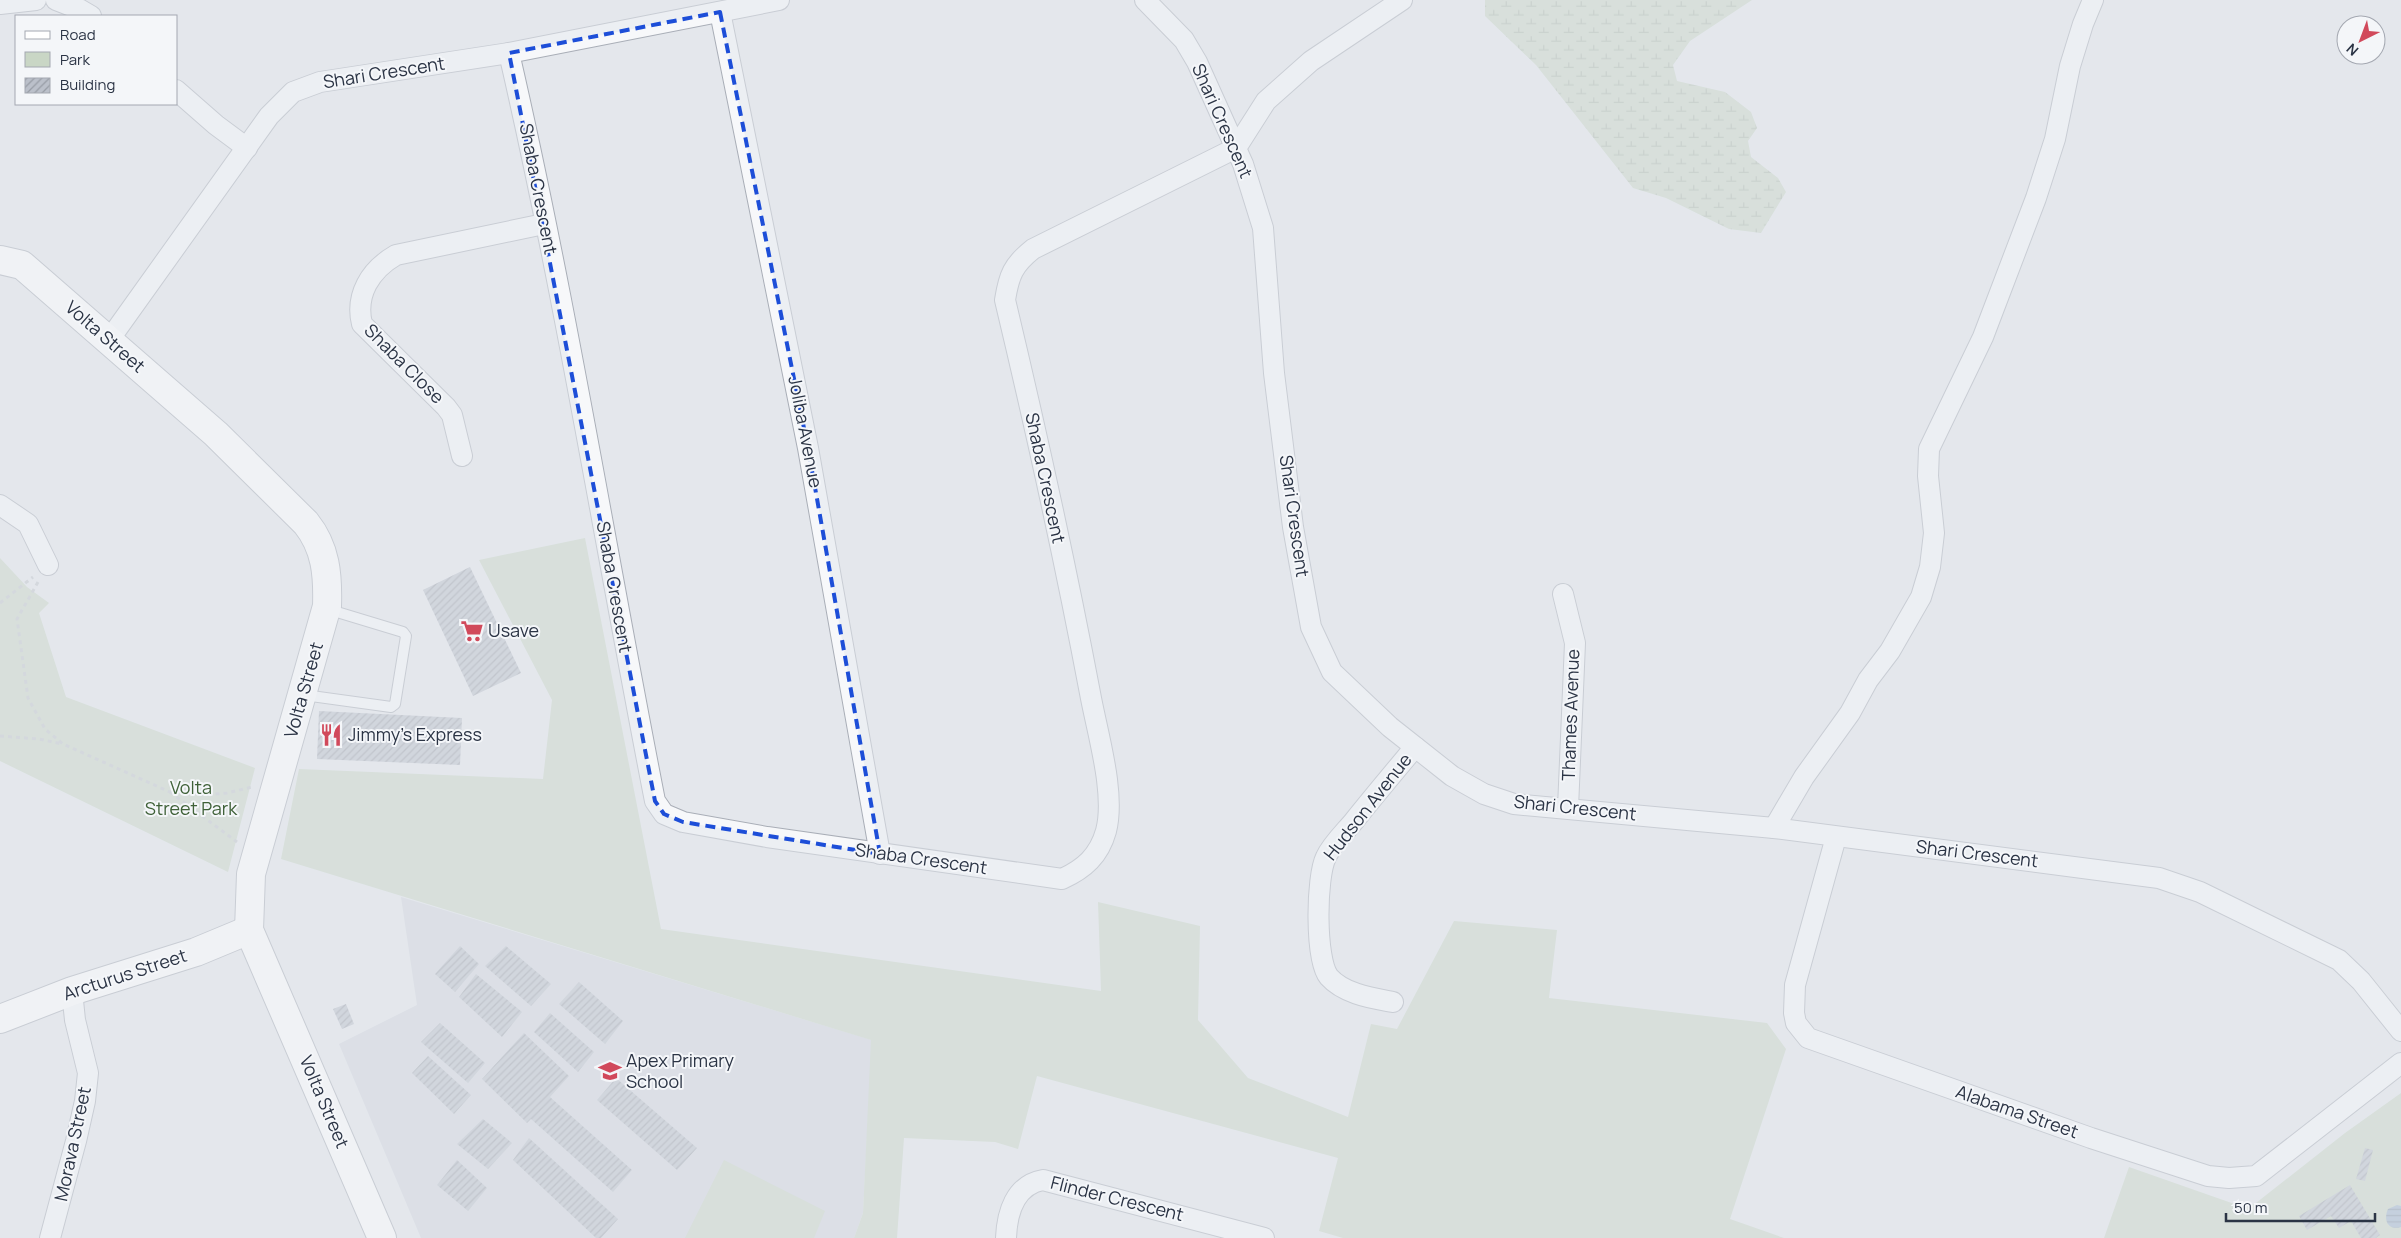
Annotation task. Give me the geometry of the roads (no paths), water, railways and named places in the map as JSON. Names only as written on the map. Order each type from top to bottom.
[{"type":"street","points":[[0,4],[36,0]]},
{"type":"street","points":[[56,0],[89,15]]},
{"type":"street","name":"Shari Crescent","points":[[108,340],[269,116],[294,92],[320,82],[509,53],[779,0]]},
{"type":"street","name":"Shari Crescent","points":[[1145,0],[1184,40],[1197,62],[1236,148],[1252,189],[1263,228],[1274,373],[1293,527],[1311,627],[1332,672],[1415,747],[1452,776],[1484,794],[1514,804],[1774,828],[2159,878],[2200,892],[2339,960],[2361,981],[2401,1030]]},
{"type":"street","points":[[1236,148],[1266,101],[1278,90],[1311,61],[1402,0]]},
{"type":"street","points":[[1774,828],[1804,777],[1850,713],[1868,680],[1894,645],[1921,597],[1930,567],[1934,533],[1928,476],[1929,449],[1983,336],[2036,198],[2055,139],[2073,58],[2083,24],[2093,0]]},
{"type":"street","name":"Joliba Avenue","points":[[720,12],[808,448],[880,854]]},
{"type":"street","name":"Shaba Crescent","points":[[509,53],[544,224],[655,801],[664,814],[683,822],[880,854],[1062,879],[1088,865],[1099,847],[1106,831],[1110,799],[1081,646],[1005,300],[1007,283],[1017,263],[1033,249],[1236,148]]},
{"type":"street","points":[[178,92],[216,125],[247,148]]},
{"type":"street","name":"Shaba Close","points":[[462,456],[452,414],[446,406],[362,324],[358,306],[363,291],[380,266],[396,255],[544,224]]},
{"type":"street","name":"Volta Street","points":[[0,260],[22,265],[216,434],[306,523],[317,537],[328,576],[326,609],[251,874],[249,930],[382,1238]]},
{"type":"street","points":[[0,505],[28,524],[48,565]]},
{"type":"street","name":"Thames Avenue","points":[[1563,594],[1575,643],[1568,808]]},
{"type":"street","name":"Hudson Avenue","points":[[1393,1002],[1363,996],[1343,987],[1326,972],[1322,960],[1319,923],[1320,884],[1326,856],[1415,747]]},
{"type":"street","name":"Alabama Street","points":[[1836,837],[1795,985],[1794,1013],[1796,1023],[1808,1038],[2091,1138],[2208,1176],[2230,1178],[2256,1176],[2401,1063]]},
{"type":"street","name":"Arcturus Street","points":[[0,1019],[72,991],[196,952],[249,930]]},
{"type":"street","name":"Morava Street","points":[[50,1238],[80,1125],[88,1073],[75,1020],[72,991]]},
{"type":"street","name":"Flinder Crescent","points":[[1006,1238],[1007,1224],[1015,1199],[1025,1187],[1033,1182],[1043,1180],[1206,1230],[1264,1238]]},
{"type":"lane","points":[[303,695],[391,706],[395,704],[406,636],[403,632],[326,609]]},
{"type":"water","points":[[2397,1205],[2401,1206],[2401,1227],[2397,1228],[2388,1224],[2386,1217],[2388,1209]]},
{"type":"place","name":"Usave","points":[[472,631]]},
{"type":"place","name":"Jimmy's Express","points":[[331,735]]},
{"type":"place","name":"Apex Primary School","points":[[610,1071]]},
{"type":"park label","name":"Volta Street Park","points":[[191,798]]}]
